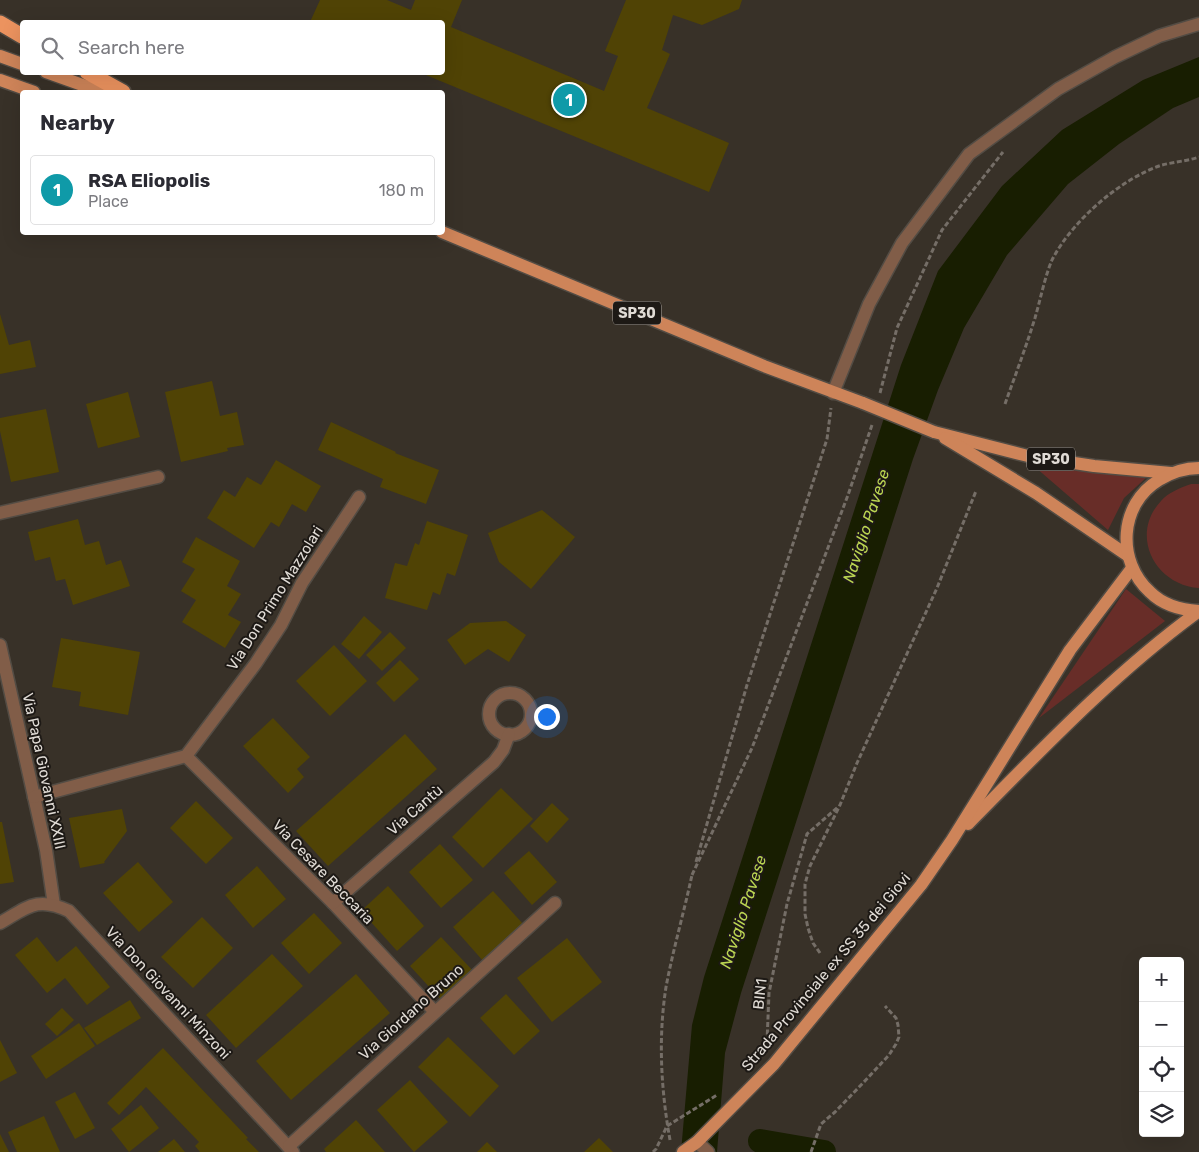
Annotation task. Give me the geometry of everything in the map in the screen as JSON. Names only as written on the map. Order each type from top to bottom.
[{"type":"highway","points":[[0,23],[20,35]]},
{"type":"highway","points":[[92,75],[119,90]]},
{"type":"main road","points":[[0,56],[20,63]]},
{"type":"main road","points":[[54,75],[96,90]]},
{"type":"main road","points":[[0,80],[28,90]]},
{"type":"main road","name":"SP30","points":[[445,233],[833,393],[934,432],[1028,456],[1094,466],[1171,473]]},
{"type":"main road","name":"SP30","points":[[934,432],[1036,494],[1127,555]]},
{"type":"main road","points":[[1196,466],[1171,473],[1152,484],[1143,493],[1130,516],[1127,529],[1127,555],[1139,580],[1150,593],[1167,604],[1199,611]]},
{"type":"main road","name":"Strada Provinciale ex SS 35 dei Giovi","points":[[697,1142],[774,1064],[921,885],[952,840],[1070,650],[1132,568]]},
{"type":"main road","name":"Strada Provinciale ex SS 35 dei Giovi","points":[[952,840],[1079,711],[1136,660],[1199,611]]},
{"type":"main road","points":[[684,1152],[697,1142]]},
{"type":"street","points":[[833,393],[869,304],[902,243],[969,154],[1058,89],[1098,66],[1159,36],[1199,24]]},
{"type":"street","points":[[0,513],[158,477]]},
{"type":"street","name":"Via Don Primo Mazzolari","points":[[186,756],[261,655],[281,625],[302,583],[359,497]]},
{"type":"street","name":"Via Papa Giovanni XXIII","points":[[0,645],[46,850],[54,905]]},
{"type":"street","name":"Via Cantù","points":[[333,903],[494,762],[503,750],[509,734]]},
{"type":"street","points":[[34,797],[186,756]]},
{"type":"street","name":"Via Cesare Beccaria","points":[[186,756],[333,903],[435,1012]]},
{"type":"street","points":[[0,923],[28,907],[41,903],[54,905]]},
{"type":"street","name":"Via Giordano Bruno","points":[[291,1149],[435,1012],[555,903]]},
{"type":"street","name":"Via Don Giovanni Minzoni","points":[[54,905],[69,911],[291,1149]]},
{"type":"street","points":[[697,1142],[708,1152]]},
{"type":"path","points":[[880,396],[897,328],[942,230],[1008,147]]},
{"type":"path","points":[[1005,404],[1030,333],[1052,261],[1086,214],[1110,194],[1136,177],[1162,165],[1199,157]]},
{"type":"path","points":[[670,1145],[661,1062],[666,988],[692,875],[747,686],[827,439],[833,393]]},
{"type":"path","points":[[692,875],[752,748],[848,495],[872,424]]},
{"type":"path","points":[[820,953],[813,943],[808,928],[804,898],[805,884],[810,866],[840,805],[857,763],[937,588],[976,491]]},
{"type":"path","name":"BIN1","points":[[762,1047],[768,1040],[769,993],[786,904],[807,834],[840,805]]},
{"type":"path","points":[[811,1152],[821,1124],[862,1084],[889,1055],[896,1044],[899,1036],[898,1025],[896,1018],[886,1006]]},
{"type":"path","points":[[653,1152],[667,1126],[721,1093]]},
{"type":"shaded area","points":[[1035,467],[1148,476],[1124,498],[1108,530]]},
{"type":"shaded area","points":[[1191,484],[1199,484],[1199,588],[1183,585],[1170,578],[1159,568],[1147,543],[1147,529],[1152,514],[1161,501],[1171,493]]},
{"type":"shaded area","points":[[1126,589],[1165,621],[1039,718]]},
{"type":"water","name":"Naviglio Pavese","points":[[1199,57],[1199,97],[1173,108],[1119,144],[1068,184],[1007,255],[964,328],[938,390],[913,459],[741,993],[725,1053],[717,1152],[681,1152],[692,1025],[704,977],[901,365],[938,271],[1002,186],[1062,130],[1143,80]]},
{"type":"building","points":[[320,0],[387,0],[411,10],[415,0],[462,0],[451,27],[604,91],[618,56],[605,51],[626,0],[742,0],[739,9],[702,25],[673,15],[662,50],[670,54],[647,108],[729,143],[709,192],[426,75],[445,75],[445,20],[311,20]]},
{"type":"building","points":[[0,314],[9,345],[30,340],[36,367],[0,374]]},
{"type":"building","points":[[212,381],[220,416],[237,412],[244,445],[227,448],[228,451],[181,462],[165,392]]},
{"type":"building","points":[[128,392],[140,437],[98,448],[86,404]]},
{"type":"building","points":[[46,409],[59,472],[11,482],[0,431],[0,418]]},
{"type":"building","points":[[331,422],[395,453],[439,470],[426,504],[380,487],[383,479],[318,450]]},
{"type":"building","points":[[276,460],[321,486],[306,512],[292,504],[279,527],[271,522],[254,548],[207,518],[224,490],[235,497],[247,477],[261,485]]},
{"type":"building","points":[[542,510],[575,537],[531,589],[499,562],[488,533]]},
{"type":"building","points":[[78,519],[85,545],[99,541],[106,565],[121,560],[130,586],[73,605],[65,579],[56,581],[50,557],[35,561],[28,532]]},
{"type":"building","points":[[427,521],[468,535],[455,576],[447,573],[440,595],[433,592],[427,610],[385,598],[395,563],[407,566],[415,543],[419,545]]},
{"type":"building","points":[[196,537],[240,561],[227,586],[241,594],[228,615],[241,622],[225,648],[182,622],[196,600],[181,591],[195,569],[182,562]]},
{"type":"building","points":[[364,616],[382,632],[359,659],[341,644]]},
{"type":"building","points":[[506,621],[526,635],[509,662],[488,649],[465,665],[447,640],[470,623]]},
{"type":"building","points":[[390,632],[406,648],[382,671],[366,655]]},
{"type":"building","points":[[61,638],[140,652],[128,715],[79,706],[81,692],[52,687]]},
{"type":"building","points":[[334,645],[367,681],[330,716],[296,681]]},
{"type":"building","points":[[400,660],[419,679],[394,702],[376,683]]},
{"type":"building","points":[[273,718],[310,757],[297,769],[304,777],[288,793],[243,746]]},
{"type":"building","points":[[405,734],[437,769],[328,866],[296,831]]},
{"type":"building","points":[[501,788],[533,819],[483,868],[452,837]]},
{"type":"building","points":[[196,801],[233,838],[206,864],[170,828]]},
{"type":"building","points":[[552,803],[569,819],[547,843],[530,826]]},
{"type":"building","points":[[122,809],[127,831],[105,863],[80,868],[69,818]]},
{"type":"building","points":[[0,822],[2,822],[14,882],[0,884]]},
{"type":"building","points":[[440,844],[473,880],[441,908],[409,872]]},
{"type":"building","points":[[529,851],[557,882],[532,905],[504,873]]},
{"type":"building","points":[[138,862],[173,902],[139,932],[103,893]]},
{"type":"building","points":[[257,866],[286,899],[253,928],[225,895]]},
{"type":"building","points":[[388,886],[424,926],[397,951],[361,911]]},
{"type":"building","points":[[493,891],[525,926],[484,962],[453,927]]},
{"type":"building","points":[[314,913],[342,943],[309,974],[281,943]]},
{"type":"building","points":[[202,917],[233,948],[193,988],[161,957]]},
{"type":"building","points":[[37,937],[57,962],[76,946],[110,987],[87,1005],[65,978],[47,993],[15,955]]},
{"type":"building","points":[[441,937],[475,973],[443,1002],[410,966]]},
{"type":"building","points":[[567,938],[602,982],[552,1022],[517,978]]},
{"type":"building","points":[[272,954],[303,986],[236,1048],[206,1015]]},
{"type":"building","points":[[356,974],[390,1013],[291,1100],[256,1061]]},
{"type":"building","points":[[506,994],[540,1031],[514,1055],[480,1018]]},
{"type":"building","points":[[130,1000],[141,1018],[97,1045],[84,1028]]},
{"type":"building","points":[[62,1008],[74,1020],[57,1036],[45,1024]]},
{"type":"building","points":[[79,1023],[95,1046],[46,1079],[31,1056]]},
{"type":"building","points":[[448,1037],[499,1086],[470,1117],[418,1067]]},
{"type":"building","points":[[0,1040],[17,1073],[0,1082]]},
{"type":"building","points":[[163,1048],[259,1152],[200,1152],[195,1146],[199,1142],[146,1087],[119,1115],[107,1103]]},
{"type":"building","points":[[410,1080],[448,1122],[414,1152],[377,1110]]},
{"type":"building","points":[[75,1092],[95,1128],[75,1139],[55,1102]]},
{"type":"building","points":[[141,1105],[159,1128],[129,1152],[111,1129]]},
{"type":"building","points":[[44,1116],[60,1152],[17,1152],[8,1132]]},
{"type":"building","points":[[356,1120],[385,1152],[326,1152],[324,1149]]},
{"type":"building","points":[[0,1134],[9,1152],[0,1152]]},
{"type":"building","points":[[599,1138],[613,1152],[584,1152]]},
{"type":"building","points":[[174,1139],[185,1152],[158,1152]]},
{"type":"building","points":[[487,1142],[497,1152],[477,1152]]},
{"type":"waterway","points":[[760,1141],[824,1152]]},
{"type":"place","name":"RSA Eliopolis","points":[[569,100]]}]
